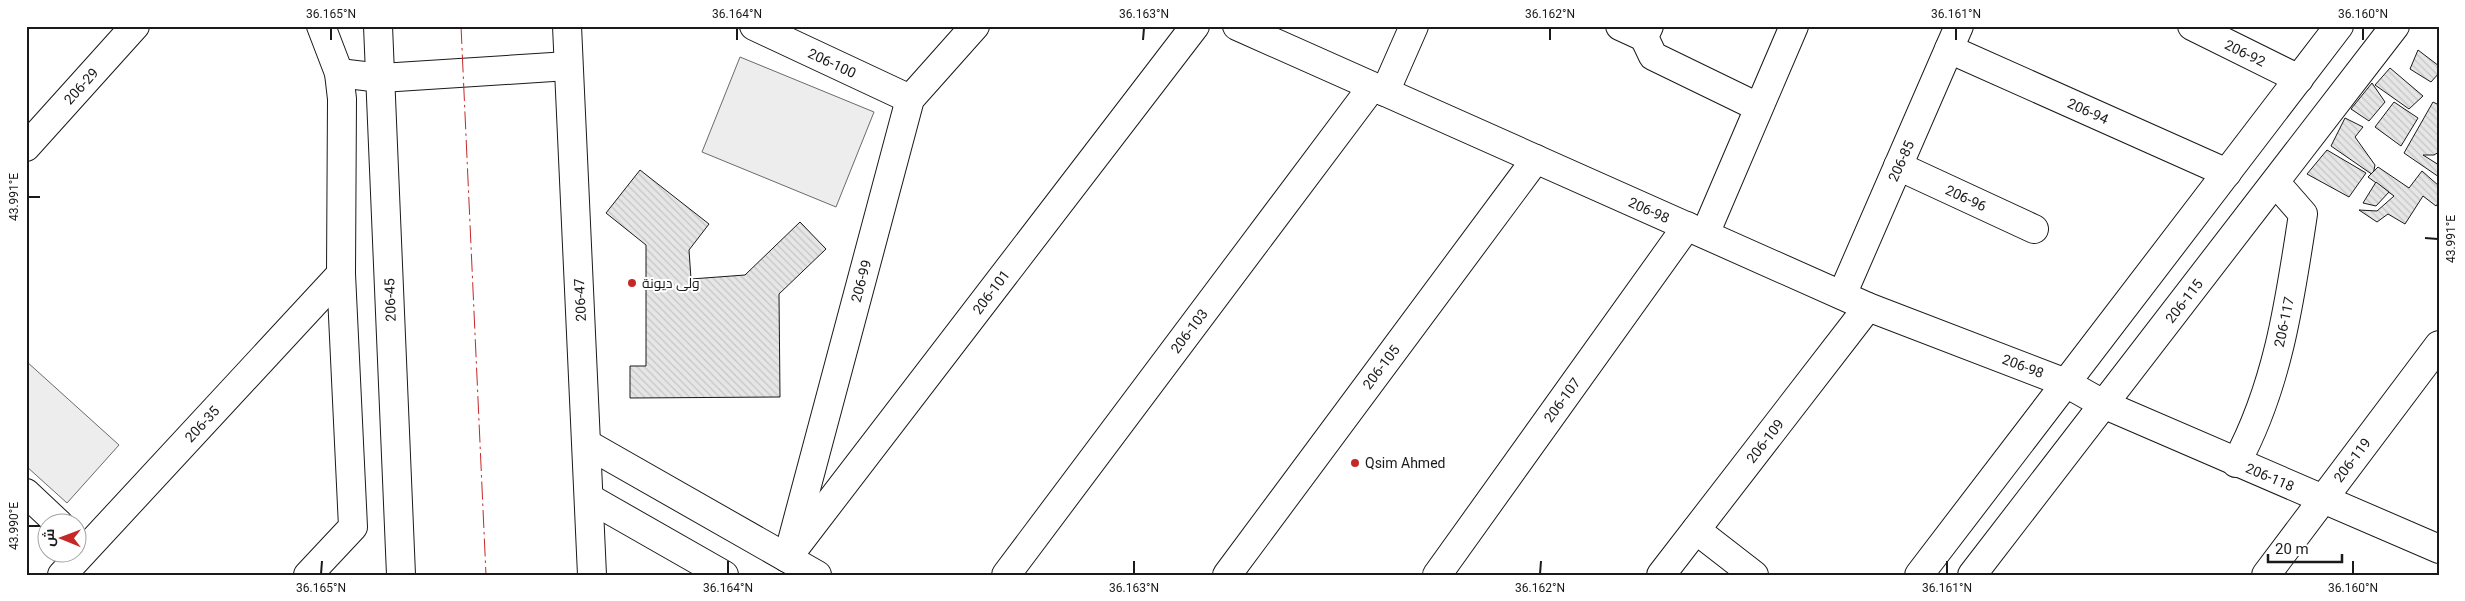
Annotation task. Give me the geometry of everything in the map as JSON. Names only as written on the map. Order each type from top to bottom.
[{"type":"street","name":"206-29","points":[[26,147],[135,26]]},
{"type":"street","points":[[308,575],[353,527],[341,274],[342,99],[339,73],[321,26]]},
{"type":"street","name":"206-45","points":[[378,26],[401,575]]},
{"type":"street","name":"206-47","points":[[567,26],[592,575]]},
{"type":"street","name":"206-100","points":[[754,26],[910,99]]},
{"type":"street","name":"206-99","points":[[787,558],[910,99],[976,26]]},
{"type":"street","name":"206-101","points":[[787,558],[1195,26]]},
{"type":"street","name":"206-103","points":[[1006,575],[1379,89],[1414,26]]},
{"type":"street","name":"206-107","points":[[1437,575],[1696,230],[1758,107],[1794,26]]},
{"type":"street","name":"206-92","points":[[2192,26],[2299,79]]},
{"type":"street","points":[[1919,575],[2339,26]]},
{"type":"street","name":"206-115","points":[[1972,575],[2276,183],[2395,26]]},
{"type":"street","name":"206-98","points":[[1248,28],[1379,89],[1868,307],[2066,383],[2103,404]]},
{"type":"street","points":[[1638,30],[1653,56],[1758,107]]},
{"type":"street","name":"206-85","points":[[1842,295],[1954,38]]},
{"type":"street","name":"206-94","points":[[1954,38],[2227,173]]},
{"type":"street","points":[[339,73],[381,78],[568,66]]},
{"type":"street","name":"206-105","points":[[1227,575],[1536,159]]},
{"type":"street","name":"206-96","points":[[1898,166],[2034,229]]},
{"type":"street","name":"206-117","points":[[2236,463],[2251,435],[2268,390],[2284,329],[2303,214],[2276,183]]},
{"type":"street","name":"206-35","points":[[88,539],[341,274]]},
{"type":"street","name":"206-109","points":[[1662,575],[1868,307]]},
{"type":"street","name":"206-119","points":[[2266,575],[2439,345]]},
{"type":"street","name":"206-118","points":[[2103,404],[2439,549]]},
{"type":"street","points":[[586,444],[817,575]]},
{"type":"street","points":[[26,493],[48,514]]},
{"type":"street","points":[[589,498],[724,575]]},
{"type":"street","points":[[1696,530],[1754,575]]},
{"type":"street","name":"206-35","points":[[62,575],[69,564]]},
{"type":"shaded area","points":[[740,57],[874,112],[836,207],[702,152]]},
{"type":"shaded area","points":[[26,361],[119,445],[67,503],[26,466]]},
{"type":"building","points":[[2418,50],[2439,66],[2439,73],[2431,82],[2410,69]]},
{"type":"building","points":[[2390,68],[2423,96],[2409,109],[2375,85]]},
{"type":"building","points":[[2372,83],[2385,102],[2369,121],[2351,109]]},
{"type":"building","points":[[2394,102],[2418,118],[2401,146],[2375,127]]},
{"type":"building","points":[[2433,102],[2439,105],[2439,152],[2434,155],[2423,155],[2439,165],[2439,177],[2404,153]]},
{"type":"building","points":[[2345,118],[2363,127],[2355,137],[2375,165],[2373,175],[2331,146]]},
{"type":"building","points":[[2327,150],[2366,173],[2349,197],[2307,174]]},
{"type":"building","points":[[2378,167],[2409,188],[2422,171],[2439,186],[2439,202],[2436,206],[2423,196],[2405,224],[2388,214],[2377,222],[2359,210],[2377,211],[2394,196],[2368,177]]},
{"type":"building","points":[[640,170],[709,224],[689,250],[691,279],[745,275],[800,222],[826,249],[779,294],[780,397],[630,398],[630,366],[646,366],[646,245],[606,213]]},
{"type":"building","points":[[2376,182],[2389,192],[2376,206],[2363,203]]},
{"type":"power","points":[[461,26],[486,575]]},
{"type":"place","name":"ولی دیونة","points":[[632,283]]},
{"type":"place","name":"Qsim Ahmed","points":[[1355,463]]}]
